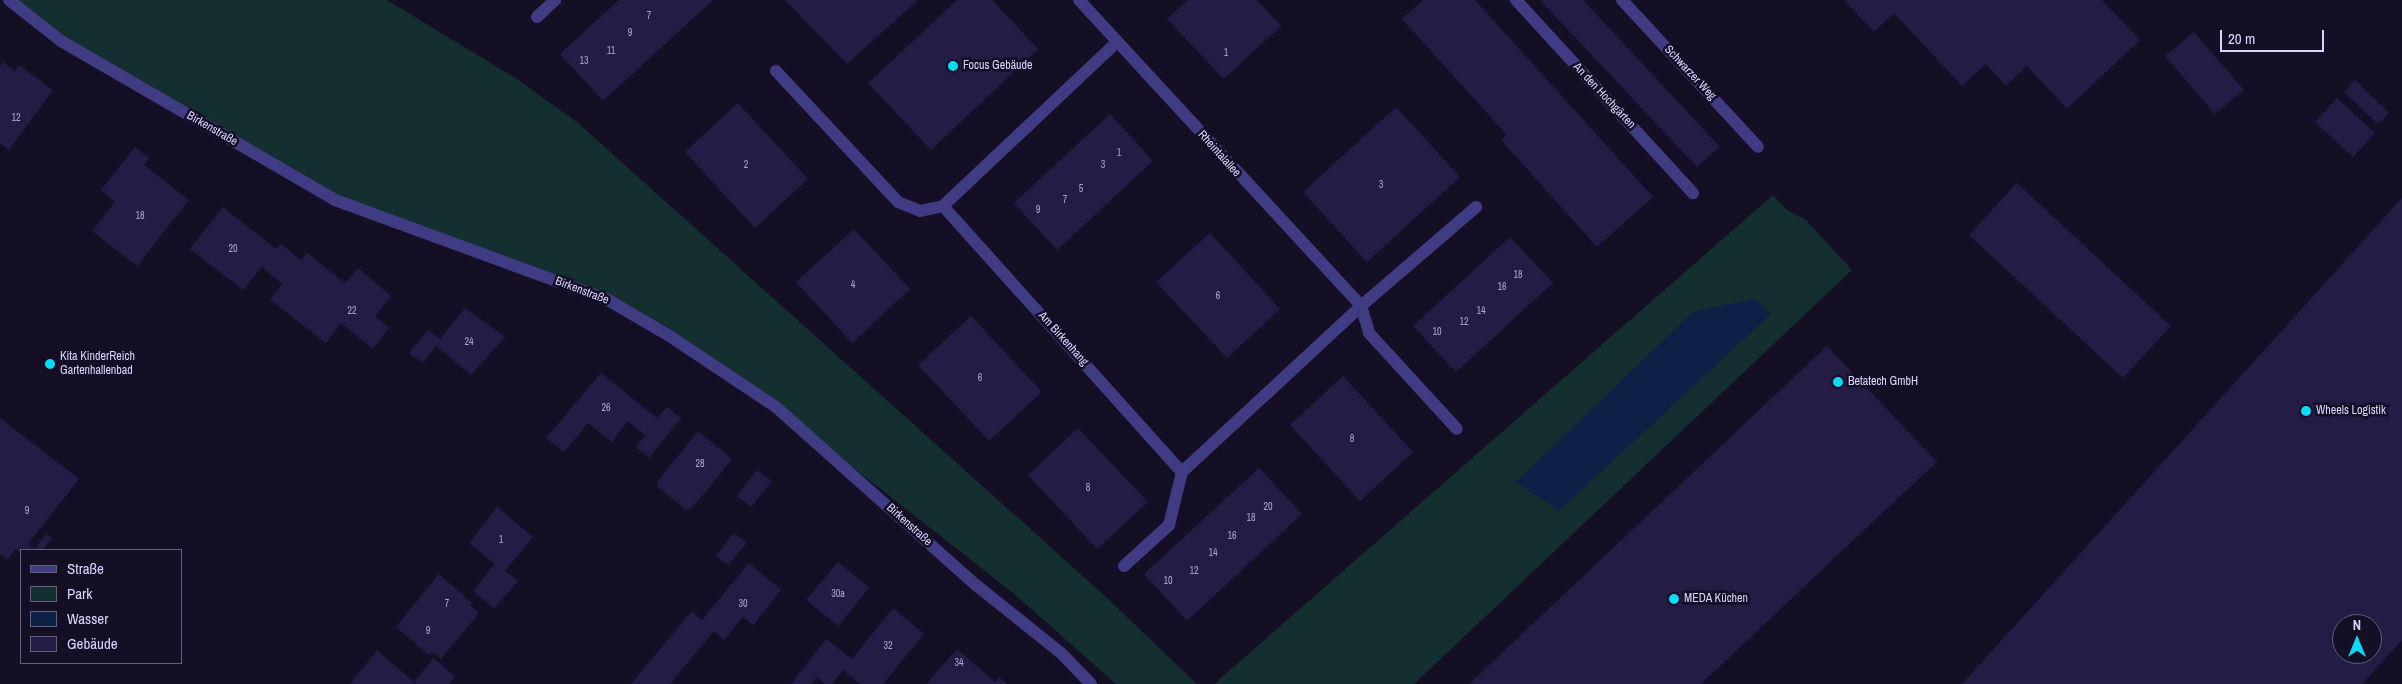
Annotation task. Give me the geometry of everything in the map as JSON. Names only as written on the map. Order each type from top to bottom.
[{"type":"street","name":"Birkenstraße","points":[[8,0],[61,41],[335,200],[608,300],[668,335],[776,407],[976,585],[1061,653],[1091,684]]},
{"type":"street","points":[[537,17],[555,0]]},
{"type":"street","name":"Rheintalallee","points":[[1079,0],[1361,306],[1369,333],[1457,429]]},
{"type":"street","name":"An den Hochgärten","points":[[1516,0],[1693,193]]},
{"type":"street","name":"Schwarzer Weg","points":[[1622,0],[1758,147]]},
{"type":"street","points":[[776,70],[898,202],[920,211],[943,206],[1117,42]]},
{"type":"street","name":"Am Birkenhang","points":[[943,206],[1182,472]]},
{"type":"street","points":[[1124,566],[1169,525],[1182,472],[1361,306],[1476,207]]},
{"type":"green space","points":[[9,0],[387,0],[517,79],[578,123],[1105,596],[1197,684],[1116,684],[1013,593],[776,407],[608,300],[350,207],[61,41]]},
{"type":"green space","points":[[1773,195],[1787,210],[1806,220],[1852,270],[1414,684],[1214,684]]},
{"type":"water","points":[[1755,299],[1771,314],[1559,511],[1516,482],[1694,311]]},
{"type":"building","points":[[619,0],[713,0],[603,101],[560,54]]},
{"type":"building","points":[[785,0],[918,0],[847,64]]},
{"type":"building","name":"Focus Gebäude","points":[[957,0],[992,0],[1038,49],[931,150],[868,83]]},
{"type":"building","points":[[1188,0],[1257,0],[1281,26],[1224,79],[1167,19]]},
{"type":"building","points":[[1423,0],[1475,0],[1653,197],[1597,247],[1501,140],[1507,135],[1402,19]]},
{"type":"building","points":[[1540,0],[1583,0],[1720,147],[1697,167]]},
{"type":"building","points":[[1844,0],[2102,0],[2140,40],[2067,109],[2027,66],[2006,86],[1986,64],[1962,86],[1894,13],[1874,32]]},
{"type":"building","points":[[2194,32],[2244,90],[2215,114],[2165,56]]},
{"type":"building","points":[[3,62],[15,71],[19,65],[53,90],[9,150],[0,143],[0,66]]},
{"type":"building","points":[[2355,80],[2389,113],[2378,124],[2344,92]]},
{"type":"building","points":[[2337,98],[2375,133],[2353,157],[2315,122]]},
{"type":"building","points":[[738,103],[808,179],[755,228],[685,152]]},
{"type":"building","points":[[1396,107],[1460,177],[1367,262],[1303,192]]},
{"type":"building","points":[[1110,114],[1153,161],[1057,250],[1014,203]]},
{"type":"building","points":[[135,147],[149,158],[144,165],[189,200],[137,266],[92,231],[115,202],[101,190]]},
{"type":"building","points":[[2017,183],[2171,326],[2123,378],[1969,235]]},
{"type":"building","name":"Wheels Logistik","points":[[2402,198],[2402,640],[2382,662],[2382,614],[2332,614],[2332,664],[2380,664],[2362,684],[1962,684]]},
{"type":"building","points":[[223,207],[276,249],[281,244],[301,260],[307,253],[345,283],[358,268],[391,296],[375,316],[389,328],[373,349],[341,323],[326,343],[270,300],[282,284],[262,267],[243,290],[190,249]]},
{"type":"building","points":[[854,229],[910,289],[852,343],[796,282]]},
{"type":"building","points":[[1210,233],[1280,309],[1227,358],[1156,282]]},
{"type":"building","points":[[1510,237],[1553,283],[1456,372],[1413,326]]},
{"type":"building","points":[[465,308],[505,337],[471,375],[436,346],[423,363],[409,353],[428,330],[440,339]]},
{"type":"building","points":[[971,316],[1042,392],[989,441],[918,365]]},
{"type":"building","name":"MEDA Küchen","points":[[1827,346],[1937,462],[1701,684],[1469,684]]},
{"type":"building","points":[[601,373],[657,418],[667,407],[681,418],[649,458],[636,447],[645,435],[628,421],[612,442],[588,423],[564,452],[546,438]]},
{"type":"building","points":[[1343,376],[1413,452],[1360,501],[1290,425]]},
{"type":"building","points":[[0,418],[79,479],[28,544],[35,549],[20,549],[20,553],[16,549],[7,560],[0,554]]},
{"type":"building","points":[[1078,428],[1148,502],[1097,549],[1028,475]]},
{"type":"building","points":[[698,431],[732,459],[690,509],[685,509],[659,488],[657,482]]},
{"type":"building","points":[[1259,468],[1302,514],[1187,621],[1144,574]]},
{"type":"building","points":[[757,470],[772,481],[751,507],[737,496]]},
{"type":"building","points":[[497,507],[533,537],[505,571],[518,581],[494,609],[473,591],[495,564],[469,543]]},
{"type":"building","points":[[734,533],[747,543],[728,565],[716,556]]},
{"type":"building","points":[[46,534],[52,538],[44,549],[35,549]]},
{"type":"building","points":[[838,562],[869,588],[838,626],[806,600]]},
{"type":"building","points":[[749,563],[781,590],[753,625],[743,617],[724,640],[714,631],[670,684],[631,684],[692,611],[702,620]]},
{"type":"building","points":[[439,574],[472,603],[470,605],[479,613],[441,659],[432,652],[429,655],[396,627]]},
{"type":"building","points":[[893,608],[924,634],[883,684],[860,684],[843,670],[832,684],[825,684],[817,677],[811,684],[791,684],[826,639],[852,659]]},
{"type":"building","points":[[957,649],[995,682],[999,677],[1007,684],[926,684]]},
{"type":"building","points":[[377,650],[414,682],[413,684],[350,684]]},
{"type":"building","points":[[433,658],[455,676],[449,684],[417,684],[414,682]]},
{"type":"place","name":"Focus Gebäude","points":[[953,66]]},
{"type":"place","name":"Kita KinderReich Gartenhallenbad","points":[[50,364]]},
{"type":"place","name":"Betatech GmbH","points":[[1838,382]]},
{"type":"place","name":"Wheels Logistik","points":[[2306,411]]},
{"type":"place","name":"MEDA Küchen","points":[[1674,599]]}]
